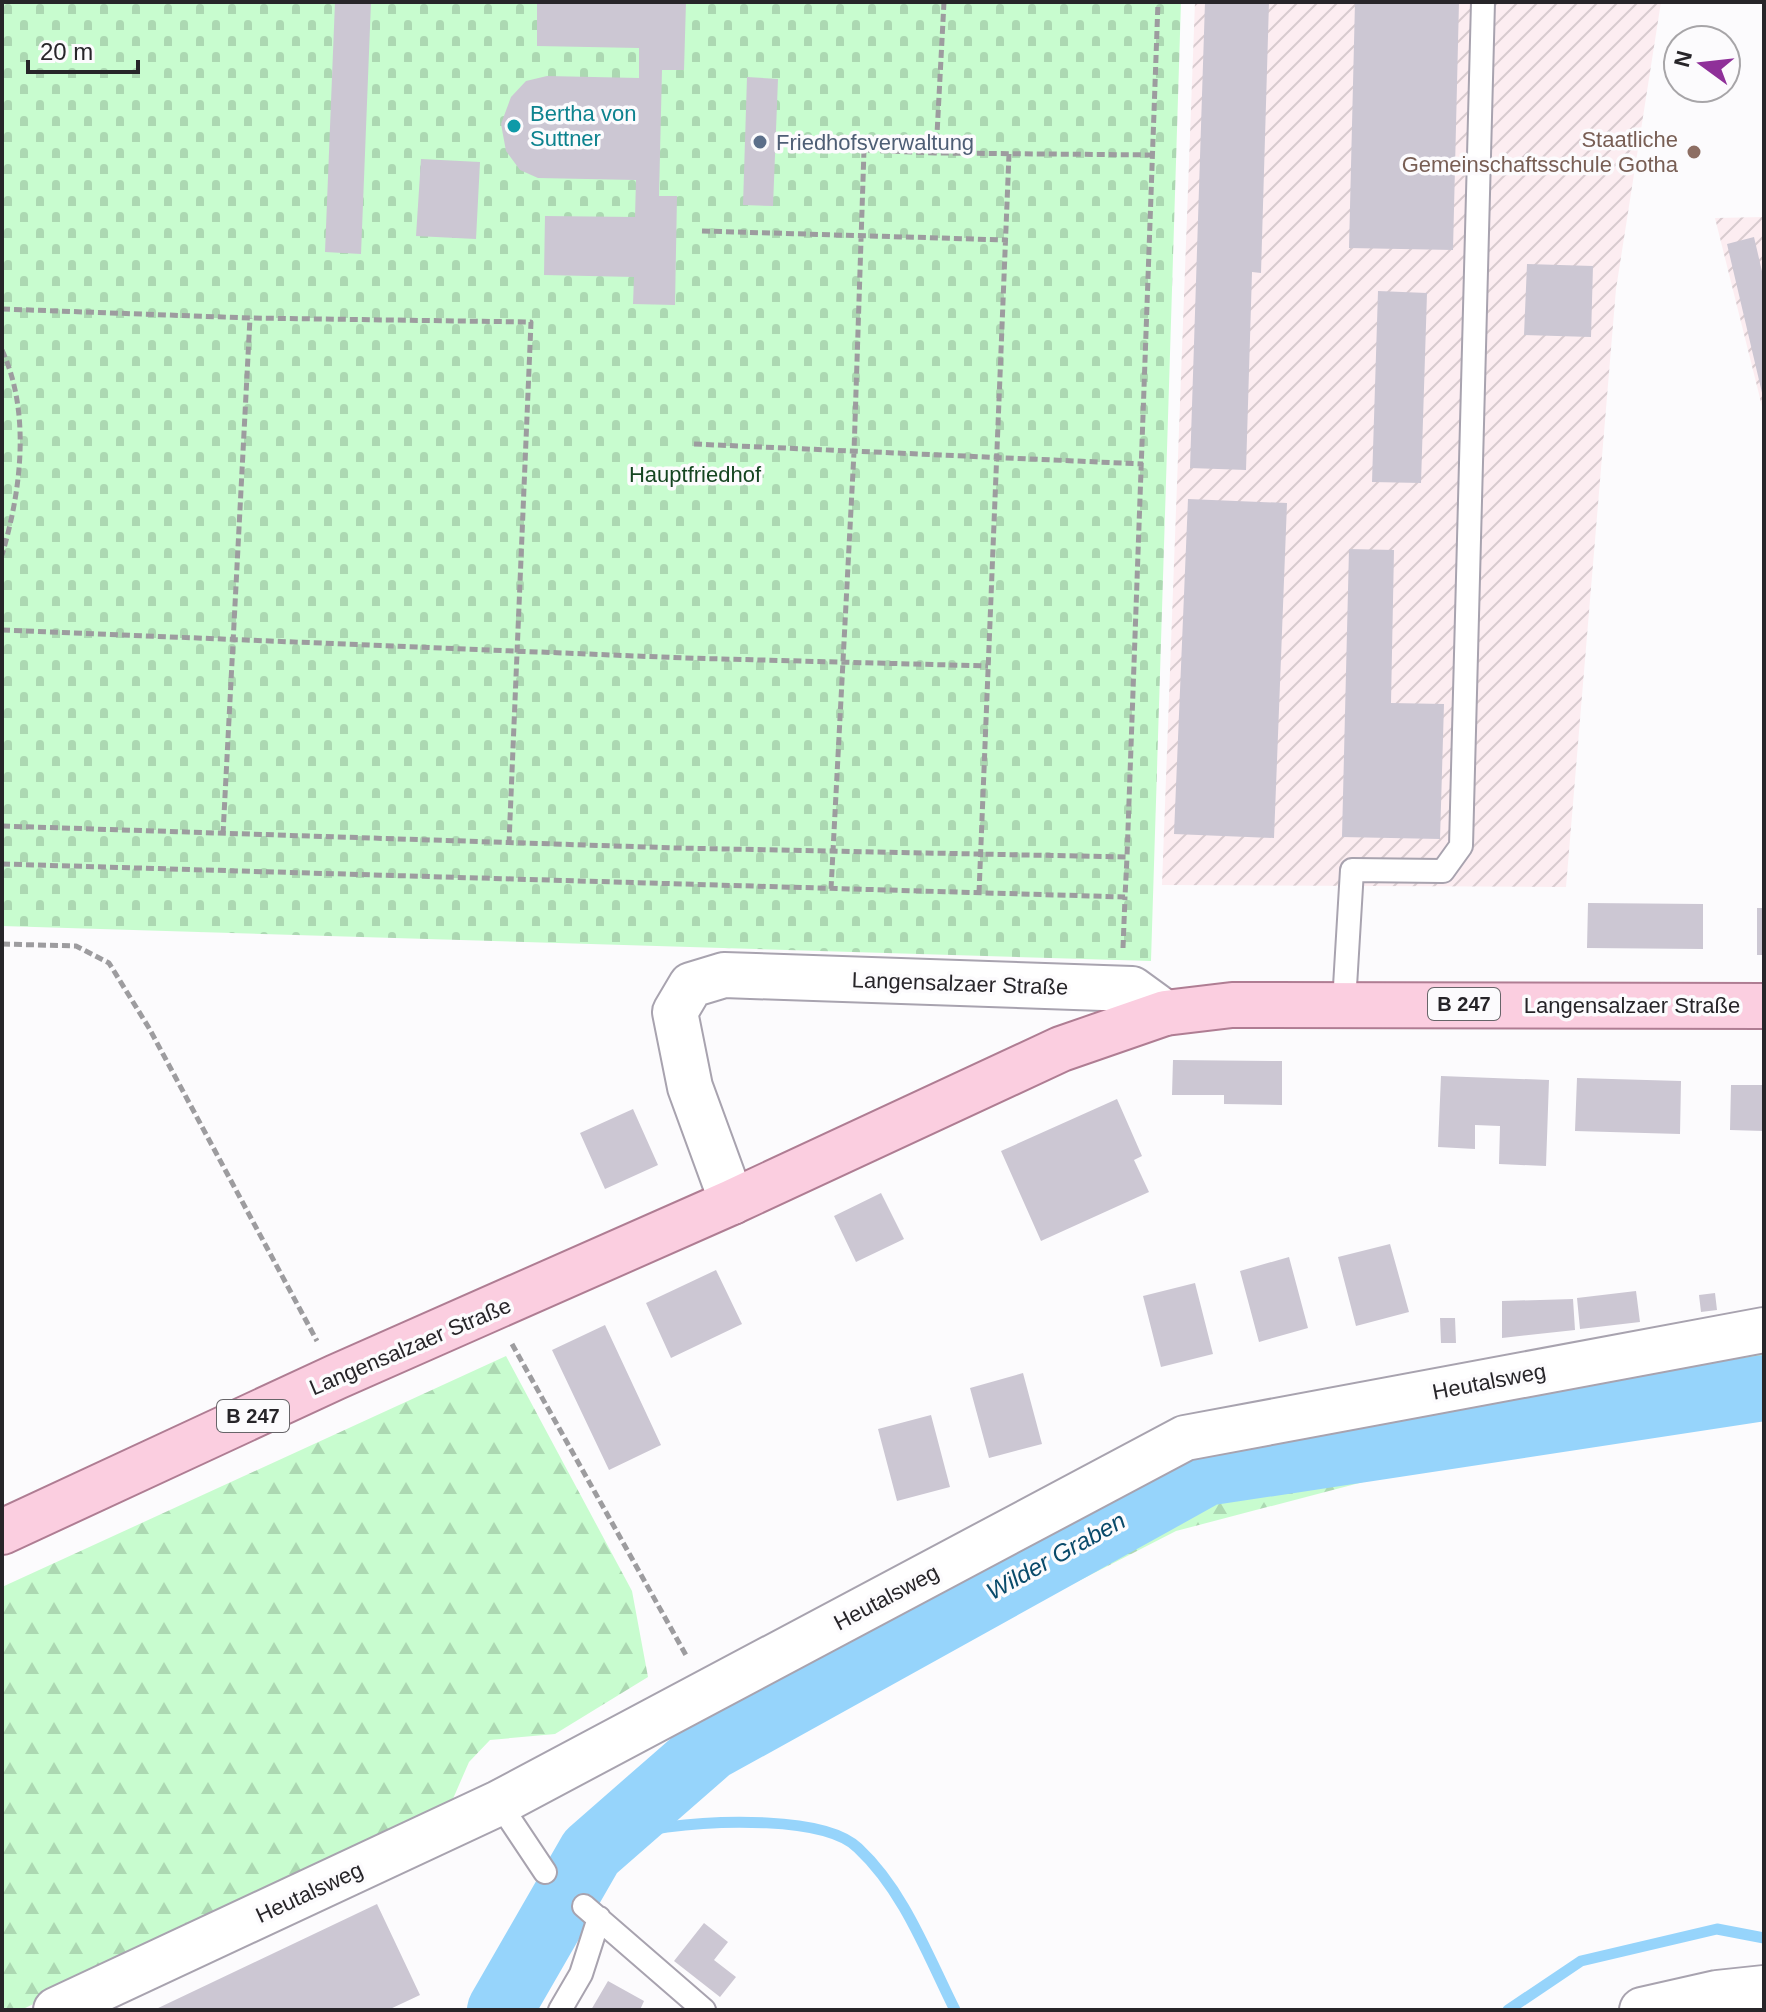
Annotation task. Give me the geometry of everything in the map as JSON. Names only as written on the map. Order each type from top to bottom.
[{"type":"main road","name":"Langensalzaer Straße","points":[[2,1532],[336,1377],[732,1202],[1061,1049],[1165,1013],[1232,1005],[1344,1003],[1764,1006]]},
{"type":"street","name":"Langensalzaer Straße","points":[[732,1202],[690,1087],[675,1012],[691,985],[724,975],[1122,988],[1132,989],[1165,1013]]},
{"type":"street","name":"Heutalsweg","points":[[56,2010],[499,1803],[1185,1438],[1764,1330]]},
{"type":"street","points":[[1642,2010],[1703,1995],[1764,1988]]},
{"type":"lane","points":[[1344,1003],[1352,870],[1443,871],[1461,846],[1483,2]]},
{"type":"lane","points":[[499,1803],[545,1872]]},
{"type":"lane","points":[[560,2010],[581,1974],[591,1912],[704,2010]]},
{"type":"path","points":[[936,153],[944,2]]},
{"type":"path","points":[[1122,988],[1155,155],[1158,2]]},
{"type":"path","points":[[831,889],[854,452],[864,150],[1155,155]]},
{"type":"path","points":[[979,893],[1009,154]]},
{"type":"path","points":[[702,231],[1007,240]]},
{"type":"path","points":[[2,309],[250,318],[531,322],[509,843]]},
{"type":"path","points":[[223,834],[250,318]]},
{"type":"path","points":[[2,350],[10,367],[20,433],[17,504],[2,555]]},
{"type":"path","points":[[694,444],[1143,464]]},
{"type":"path","points":[[2,630],[988,666]]},
{"type":"path","points":[[2,826],[509,843],[1127,857]]},
{"type":"path","points":[[2,864],[1125,897]]},
{"type":"path","points":[[2,944],[76,946],[109,963],[149,1028],[336,1377]]},
{"type":"path","points":[[512,1344],[688,1660]]},
{"type":"shaded area","points":[[1195,2],[1661,2],[1616,289],[1566,887],[1162,885]]},
{"type":"shaded area","points":[[1764,217],[1764,414],[1715,218]]},
{"type":"green space","name":"Hauptfriedhof","points":[[2,2],[1181,2],[1151,961],[2,926]]},
{"type":"green space","points":[[1764,1343],[1764,1407],[1549,1440],[1367,1481],[1176,1531],[809,1719],[794,1668],[1196,1454]]},
{"type":"green space","points":[[506,1356],[632,1591],[648,1677],[555,1734],[490,1740],[469,1762],[452,1801],[21,2010],[2,2010],[2,1587]]},
{"type":"building","points":[[335,2],[371,2],[361,254],[325,252]]},
{"type":"building","points":[[537,2],[686,2],[684,70],[662,70],[659,196],[677,196],[675,305],[633,304],[634,277],[544,275],[545,216],[635,217],[636,180],[538,178],[520,170],[506,151],[501,124],[511,97],[526,81],[547,76],[639,78],[639,48],[537,46]]},
{"type":"building","points":[[1205,2],[1269,2],[1261,273],[1252,272],[1246,470],[1190,468]]},
{"type":"building","points":[[1355,2],[1459,2],[1453,250],[1349,248]]},
{"type":"building","name":"Friedhofsverwaltung","points":[[747,77],[778,79],[773,206],[743,205]]},
{"type":"building","points":[[421,159],[480,162],[476,239],[416,236]]},
{"type":"building","points":[[1754,237],[1764,280],[1763,397],[1727,244]]},
{"type":"building","points":[[1527,264],[1593,266],[1591,337],[1524,335]]},
{"type":"building","points":[[1378,291],[1427,293],[1421,483],[1372,482]]},
{"type":"building","points":[[1188,499],[1287,503],[1274,838],[1174,834]]},
{"type":"building","points":[[1349,549],[1394,550],[1391,703],[1444,704],[1440,839],[1342,837]]},
{"type":"building","points":[[1588,903],[1703,904],[1703,949],[1587,948]]},
{"type":"building","points":[[1757,908],[1764,908],[1764,955],[1757,955]]},
{"type":"building","points":[[1173,1060],[1282,1061],[1282,1105],[1224,1104],[1224,1095],[1172,1095]]},
{"type":"building","points":[[1441,1076],[1549,1080],[1546,1166],[1499,1164],[1500,1126],[1475,1125],[1475,1149],[1438,1147]]},
{"type":"building","points":[[1577,1078],[1681,1081],[1680,1134],[1575,1131]]},
{"type":"building","points":[[1731,1085],[1764,1085],[1764,1131],[1730,1130]]},
{"type":"building","points":[[1117,1099],[1142,1156],[1134,1160],[1149,1192],[1041,1241],[1001,1151]]},
{"type":"building","points":[[633,1109],[658,1165],[605,1189],[580,1133]]},
{"type":"building","points":[[881,1193],[904,1239],[856,1262],[834,1216]]},
{"type":"building","points":[[1390,1244],[1409,1312],[1356,1326],[1338,1257]]},
{"type":"building","points":[[1289,1257],[1308,1328],[1259,1342],[1240,1271]]},
{"type":"building","points":[[716,1270],[742,1324],[671,1358],[646,1303]]},
{"type":"building","points":[[1195,1283],[1213,1354],[1161,1367],[1143,1296]]},
{"type":"building","points":[[1636,1291],[1640,1322],[1580,1329],[1577,1298]]},
{"type":"building","points":[[1715,1293],[1717,1310],[1701,1312],[1699,1295]]},
{"type":"building","points":[[1573,1299],[1575,1330],[1502,1338],[1502,1301]]},
{"type":"building","points":[[1440,1318],[1455,1318],[1456,1343],[1441,1343]]},
{"type":"building","points":[[605,1325],[661,1445],[609,1470],[552,1350]]},
{"type":"building","points":[[1023,1373],[1042,1444],[989,1458],[970,1388]]},
{"type":"building","points":[[931,1415],[950,1487],[897,1501],[878,1429]]},
{"type":"building","points":[[377,1904],[420,1995],[388,2010],[154,2010]]},
{"type":"building","points":[[704,1923],[728,1942],[714,1960],[736,1977],[720,1997],[674,1961]]},
{"type":"building","points":[[608,1981],[644,2001],[640,2010],[591,2010]]},
{"type":"waterway","name":"Wilder Graben","points":[[500,2010],[591,1852],[710,1748],[1206,1473],[1764,1388]]},
{"type":"waterway","points":[[601,1844],[667,1827],[738,1822],[794,1825],[842,1837],[874,1865],[902,1903],[955,2010]]},
{"type":"waterway","points":[[1508,2010],[1581,1961],[1717,1929],[1764,1938]]},
{"type":"place","name":"Bertha von Suttner","points":[[514,126]]},
{"type":"place","name":"Friedhofsverwaltung","points":[[760,142]]},
{"type":"place","name":"Staatliche Gemeinschaftsschule Gotha","points":[[1694,152]]}]
